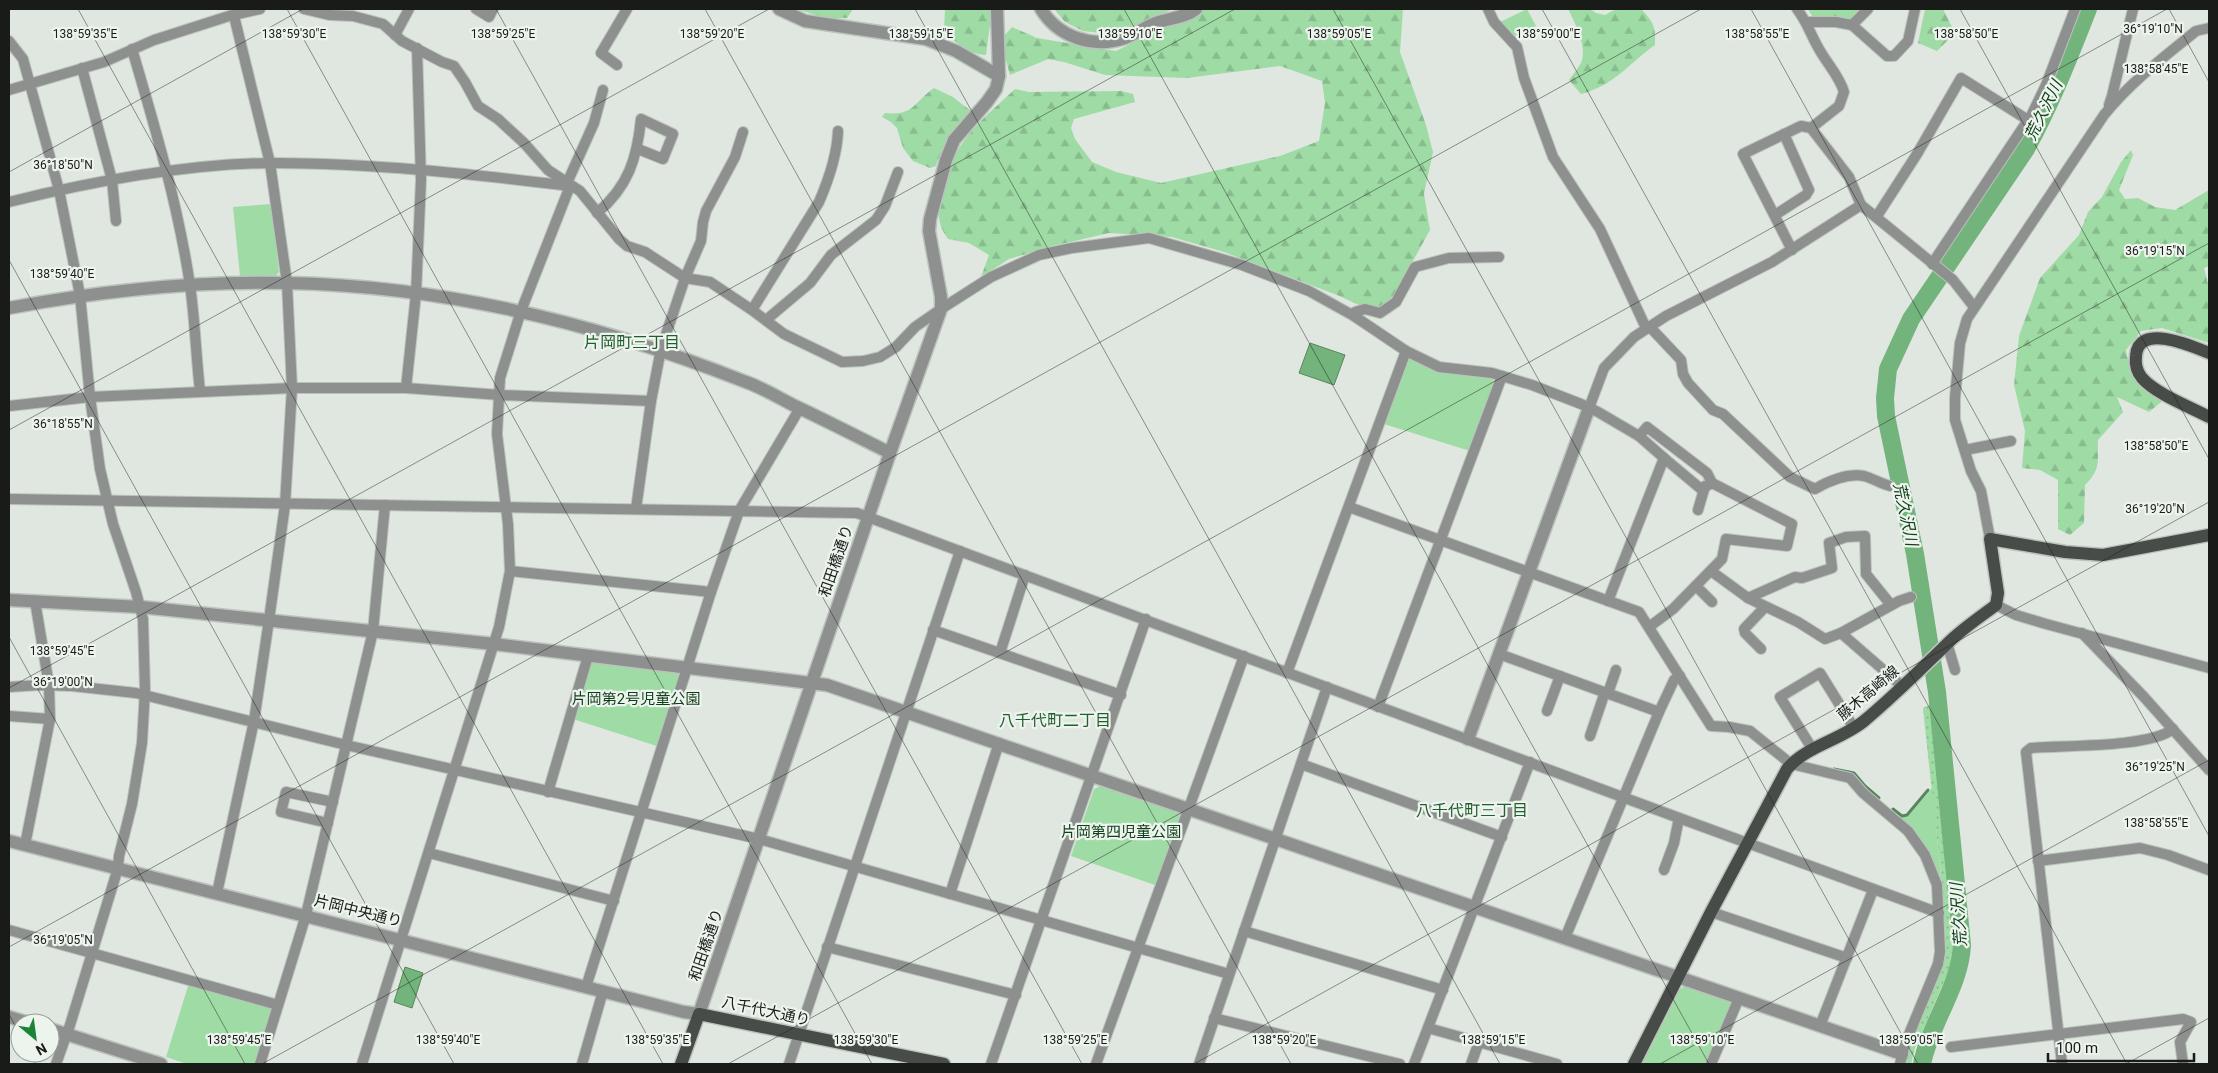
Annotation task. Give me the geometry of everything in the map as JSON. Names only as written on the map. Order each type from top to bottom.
[{"type":"main road","points":[[2209,353],[2170,339],[2155,338],[2140,345],[2135,359],[2139,375],[2150,385],[2209,417]]},
{"type":"main road","points":[[1996,605],[1998,593],[1990,539],[2066,552],[2103,555],[2209,535]]},
{"type":"main road","name":"藤木高崎線","points":[[1634,1064],[1747,843],[1791,764],[1854,728],[1902,687],[1946,645],[1996,605]]},
{"type":"main road","name":"八千代大通り","points":[[698,1014],[944,1064]]},
{"type":"main road","name":"和田橋通り","points":[[681,1064],[698,1014]]},
{"type":"street","points":[[9,90],[104,62],[154,40],[231,14],[260,9]]},
{"type":"street","points":[[304,9],[329,15],[353,16],[383,24],[402,41],[442,62],[454,66],[478,106],[498,119],[524,143],[548,170],[580,191],[596,213],[627,246],[645,252],[685,278],[710,282],[784,334],[842,362],[863,362],[880,357],[896,347],[916,327],[941,309],[991,277],[1039,255],[1072,248],[1149,238],[1242,264],[1309,291],[1354,316],[1406,351],[1443,368],[1475,370],[1502,376],[1532,385],[1589,408],[1639,436],[1701,489],[1708,485]]},
{"type":"street","points":[[395,35],[409,9]]},
{"type":"street","points":[[476,9],[489,17],[492,9]]},
{"type":"street","points":[[618,65],[601,53],[627,9]]},
{"type":"street","points":[[779,9],[805,21],[926,39],[956,51],[999,76]]},
{"type":"street","points":[[997,9],[999,76]]},
{"type":"street","points":[[1041,9],[1053,25],[1066,35],[1098,43],[1125,38],[1156,23],[1191,13],[1196,9]]},
{"type":"street","points":[[1488,9],[1494,22],[1517,47],[1534,109],[1553,157],[1600,230],[1648,327],[1681,360],[1683,374],[1688,383],[1713,410],[1723,414],[1790,477],[1814,489],[1828,481],[1850,476],[1864,476],[1890,486]]},
{"type":"street","points":[[1797,9],[1807,22],[1813,39],[1837,75],[1844,92],[1839,106],[1811,128]]},
{"type":"street","points":[[1852,26],[1868,9]]},
{"type":"street","points":[[1807,22],[1836,22],[1852,26],[1887,56],[1894,56],[1908,40],[1915,9]]},
{"type":"street","points":[[1934,266],[2028,120],[2046,85],[2075,9]]},
{"type":"street","points":[[2104,115],[2112,96],[2132,9]]},
{"type":"street","points":[[217,892],[254,721],[285,504],[292,388],[287,283],[270,163],[231,14]]},
{"type":"street","points":[[1990,539],[1981,491],[1971,471],[1955,420],[1960,343],[1967,319],[2104,115],[2117,99],[2161,59],[2196,31],[2209,28]]},
{"type":"street","points":[[9,41],[23,59],[59,190],[80,295],[97,451],[113,524],[141,606],[143,619],[145,696],[139,768],[118,868],[56,1064]]},
{"type":"street","points":[[406,388],[416,294],[422,169],[417,48]]},
{"type":"street","points":[[132,50],[168,171],[190,285],[200,391]]},
{"type":"street","points":[[82,68],[112,180],[116,221]]},
{"type":"street","name":"和田橋通り","points":[[698,1014],[868,516],[941,309],[941,297],[929,231],[930,219],[946,160],[954,140],[996,89],[999,76]]},
{"type":"street","points":[[1877,216],[1917,154],[1962,78],[2028,120]]},
{"type":"street","points":[[362,1064],[430,853],[494,644],[510,571],[506,507],[497,434],[500,378],[521,311],[594,123],[603,90]]},
{"type":"street","points":[[1792,250],[1743,154],[1801,126],[1811,128],[1849,177],[1861,205],[1877,216],[1893,232],[1950,278],[1974,307]]},
{"type":"street","points":[[752,310],[819,202],[837,150],[838,131]]},
{"type":"street","points":[[636,510],[650,401],[661,349],[685,278],[701,241],[706,211],[735,157],[743,132]]},
{"type":"street","points":[[1775,214],[1806,195],[1809,190],[1784,134]]},
{"type":"street","points":[[596,213],[612,200],[622,186],[638,149]]},
{"type":"street","points":[[9,202],[59,190],[168,171],[270,163],[383,166],[569,185]]},
{"type":"street","points":[[766,320],[810,283],[830,255],[876,220],[885,206],[898,172]]},
{"type":"street","points":[[1468,739],[1604,368],[1620,349],[1648,327],[1772,262],[1861,205]]},
{"type":"street","points":[[1354,316],[1355,312],[1365,309],[1380,313],[1396,302],[1415,267],[1449,258],[1499,257]]},
{"type":"street","points":[[9,308],[80,295],[190,285],[287,283],[416,294],[521,311],[661,349],[749,383],[890,453]]},
{"type":"street","points":[[1287,673],[1406,351]]},
{"type":"street","points":[[1378,707],[1502,376]]},
{"type":"street","points":[[9,406],[90,397],[292,388],[406,388],[500,395],[650,401]]},
{"type":"street","points":[[586,987],[710,592],[739,511],[800,408]]},
{"type":"street","points":[[1639,436],[1647,427],[1707,473],[1708,485],[1698,510]]},
{"type":"street","points":[[1965,450],[1996,442],[2012,441]]},
{"type":"street","points":[[1608,601],[1664,458]]},
{"type":"street","points":[[1649,627],[1673,609],[1722,559],[1726,539],[1787,546],[1792,524],[1708,485]]},
{"type":"street","points":[[9,499],[857,513],[1939,913]]},
{"type":"street","points":[[260,1064],[306,915],[373,631],[385,505]]},
{"type":"street","points":[[9,600],[141,606],[688,666],[828,685],[1820,1026],[1901,1059],[1938,964],[1941,945],[1937,886],[1932,870],[1920,847],[1908,830],[1863,793],[1850,778],[1791,764],[1750,731],[1712,726],[1639,612],[1349,507]]},
{"type":"street","points":[[1748,598],[1795,577],[1802,578],[1832,568],[1829,543],[1856,535],[1865,536],[1866,574],[1891,605]]},
{"type":"street","points":[[789,1064],[960,551]]},
{"type":"street","points":[[510,571],[710,592]]},
{"type":"street","points":[[1711,571],[1748,598],[1798,622],[1825,639],[1841,633],[1891,605],[1911,598]]},
{"type":"street","points":[[1000,653],[1025,575]]},
{"type":"street","points":[[1696,586],[1712,602]]},
{"type":"street","points":[[25,845],[50,719],[49,685],[35,601]]},
{"type":"street","points":[[1996,605],[2016,615],[2209,668]]},
{"type":"street","points":[[1761,649],[1746,633],[1744,628],[1765,607]]},
{"type":"street","points":[[991,1064],[1093,776],[1146,619]]},
{"type":"street","points":[[933,630],[1121,695]]},
{"type":"street","points":[[1841,633],[1902,687]]},
{"type":"street","points":[[2082,633],[2209,770]]},
{"type":"street","points":[[1946,645],[1954,670]]},
{"type":"street","points":[[1499,654],[1659,712]]},
{"type":"street","points":[[548,792],[588,656]]},
{"type":"street","points":[[1096,1064],[1244,656]]},
{"type":"street","points":[[1590,736],[1616,670]]},
{"type":"street","points":[[1813,750],[1780,697],[1820,673],[1854,728]]},
{"type":"street","points":[[1547,712],[1560,676]]},
{"type":"street","points":[[1565,938],[1659,712],[1674,680],[1680,676]]},
{"type":"street","points":[[9,687],[49,685],[94,687],[136,693],[455,771],[759,839],[1229,974]]},
{"type":"street","points":[[1199,1064],[1328,688]]},
{"type":"street","points":[[9,716],[50,719]]},
{"type":"street","points":[[2062,1064],[2027,750],[2064,745],[2126,743],[2166,734],[2173,729]]},
{"type":"street","points":[[950,894],[999,743]]},
{"type":"street","points":[[1414,1064],[1530,762]]},
{"type":"street","points":[[1301,764],[1502,837]]},
{"type":"street","points":[[328,823],[281,812],[286,792],[333,802]]},
{"type":"street","points":[[1664,870],[1674,843],[1679,818]]},
{"type":"street","name":"片岡中央通り","points":[[9,841],[698,1014]]},
{"type":"street","points":[[2038,861],[2140,848],[2168,855],[2209,870]]},
{"type":"street","points":[[430,853],[614,901]]},
{"type":"street","points":[[1820,1026],[1873,890]]},
{"type":"street","points":[[1711,912],[1847,958]]},
{"type":"street","points":[[9,930],[278,1005]]},
{"type":"street","points":[[1244,931],[1443,990]]},
{"type":"street","points":[[827,948],[1016,995]]},
{"type":"street","points":[[582,1064],[603,991]]},
{"type":"street","points":[[1711,1064],[1739,998]]},
{"type":"street","points":[[1214,1018],[1400,1064]]},
{"type":"street","points":[[1951,1047],[2183,1019],[2191,1022],[2180,1042],[2184,1064]]},
{"type":"street","points":[[1428,1028],[1557,1064]]},
{"type":"street","points":[[60,1032],[161,1064]]},
{"type":"street","points":[[1471,1064],[1479,1042]]},
{"type":"green space","points":[[796,9],[853,9],[847,18],[826,18]]},
{"type":"green space","points":[[945,9],[992,9],[986,55],[968,50],[958,44],[944,31]]},
{"type":"green space","points":[[1054,9],[1172,9],[1133,31],[1110,34],[1083,31],[1065,22]]},
{"type":"green space","points":[[1200,9],[1403,9],[1400,52],[1426,125],[1433,152],[1424,194],[1430,230],[1392,299],[1380,308],[1359,305],[1224,252],[1172,237],[1109,233],[1053,246],[1009,259],[981,277],[989,255],[969,243],[948,239],[944,233],[939,220],[940,202],[955,156],[962,143],[976,127],[1015,89],[1029,92],[1121,91],[1133,94],[1135,102],[1074,119],[1071,128],[1075,139],[1092,162],[1116,172],[1161,183],[1280,156],[1319,141],[1325,103],[1322,81],[1280,66],[1187,78],[1105,75],[1048,59],[1010,75],[1004,52],[1004,36],[1012,27],[1037,38],[1116,51]]},
{"type":"green space","points":[[1527,9],[1536,26],[1515,36],[1500,22]]},
{"type":"green space","points":[[1568,9],[1590,9],[1605,15],[1616,9],[1641,9],[1653,25],[1655,45],[1612,80],[1581,94],[1569,80],[1581,63],[1583,50],[1580,35]]},
{"type":"green space","points":[[1808,9],[1860,9],[1851,19],[1812,16]]},
{"type":"green space","points":[[1925,9],[1943,9],[1955,33],[1937,51],[1918,43]]},
{"type":"green space","points":[[934,88],[953,97],[971,111],[950,136],[936,166],[930,168],[913,161],[903,148],[897,128],[882,117],[885,113],[908,110]]},
{"type":"green space","points":[[2131,150],[2133,155],[2119,190],[2125,199],[2138,198],[2155,207],[2175,210],[2209,190],[2209,266],[2204,268],[2209,288],[2209,343],[2162,328],[2141,331],[2126,350],[2131,367],[2139,379],[2165,399],[2149,412],[2117,397],[2123,412],[2098,440],[2096,469],[2085,485],[2084,523],[2070,535],[2058,529],[2058,480],[2040,470],[2022,468],[2025,431],[2014,385],[2019,336],[2040,278],[2079,235],[2088,212],[2102,197],[2121,162]]},
{"type":"green space","points":[[271,204],[279,272],[276,276],[240,276],[233,207]]},
{"type":"green space","points":[[1412,358],[1491,376],[1495,384],[1470,451],[1384,424],[1407,360]]},
{"type":"green space","name":"片岡第2号児童公園","points":[[588,656],[689,667],[663,748],[570,718]]},
{"type":"green space","points":[[1931,694],[1955,950],[1950,968],[1915,1048],[1911,1064],[1904,1064],[1908,1048],[1945,954],[1939,878],[1941,875],[1923,709],[1930,705],[1929,695]]},
{"type":"green space","name":"片岡第四児童公園","points":[[1102,785],[1179,811],[1180,815],[1155,885],[1071,856],[1094,789]]},
{"type":"green space","points":[[1932,788],[1941,875],[1939,876],[1923,843],[1899,817],[1908,816]]},
{"type":"green space","points":[[189,983],[270,1006],[272,1010],[255,1064],[187,1064],[166,1057]]},
{"type":"green space","points":[[1686,986],[1728,1000],[1731,1005],[1706,1064],[1639,1064],[1678,990]]},
{"type":"shaded area","points":[[1310,343],[1345,355],[1334,385],[1299,373]]},
{"type":"shaded area","points":[[405,967],[423,973],[412,1008],[394,1002]]},
{"type":"waterway","name":"荒久沢川","points":[[1922,1064],[1931,1034],[1956,976],[1962,945],[1937,692],[1915,554],[1886,416],[1885,398],[1888,369],[1911,319],[2026,149],[2052,98],[2088,9]]},
{"type":"waterway","points":[[1834,769],[1854,773],[1879,798]]},
{"type":"waterway","points":[[1893,809],[1902,816],[1907,815],[1928,790]]},
{"type":"district","name":"片岡町三丁目","points":[[632,342]]},
{"type":"district","name":"八千代町二丁目","points":[[1055,720]]},
{"type":"district","name":"八千代町三丁目","points":[[1472,810]]}]
